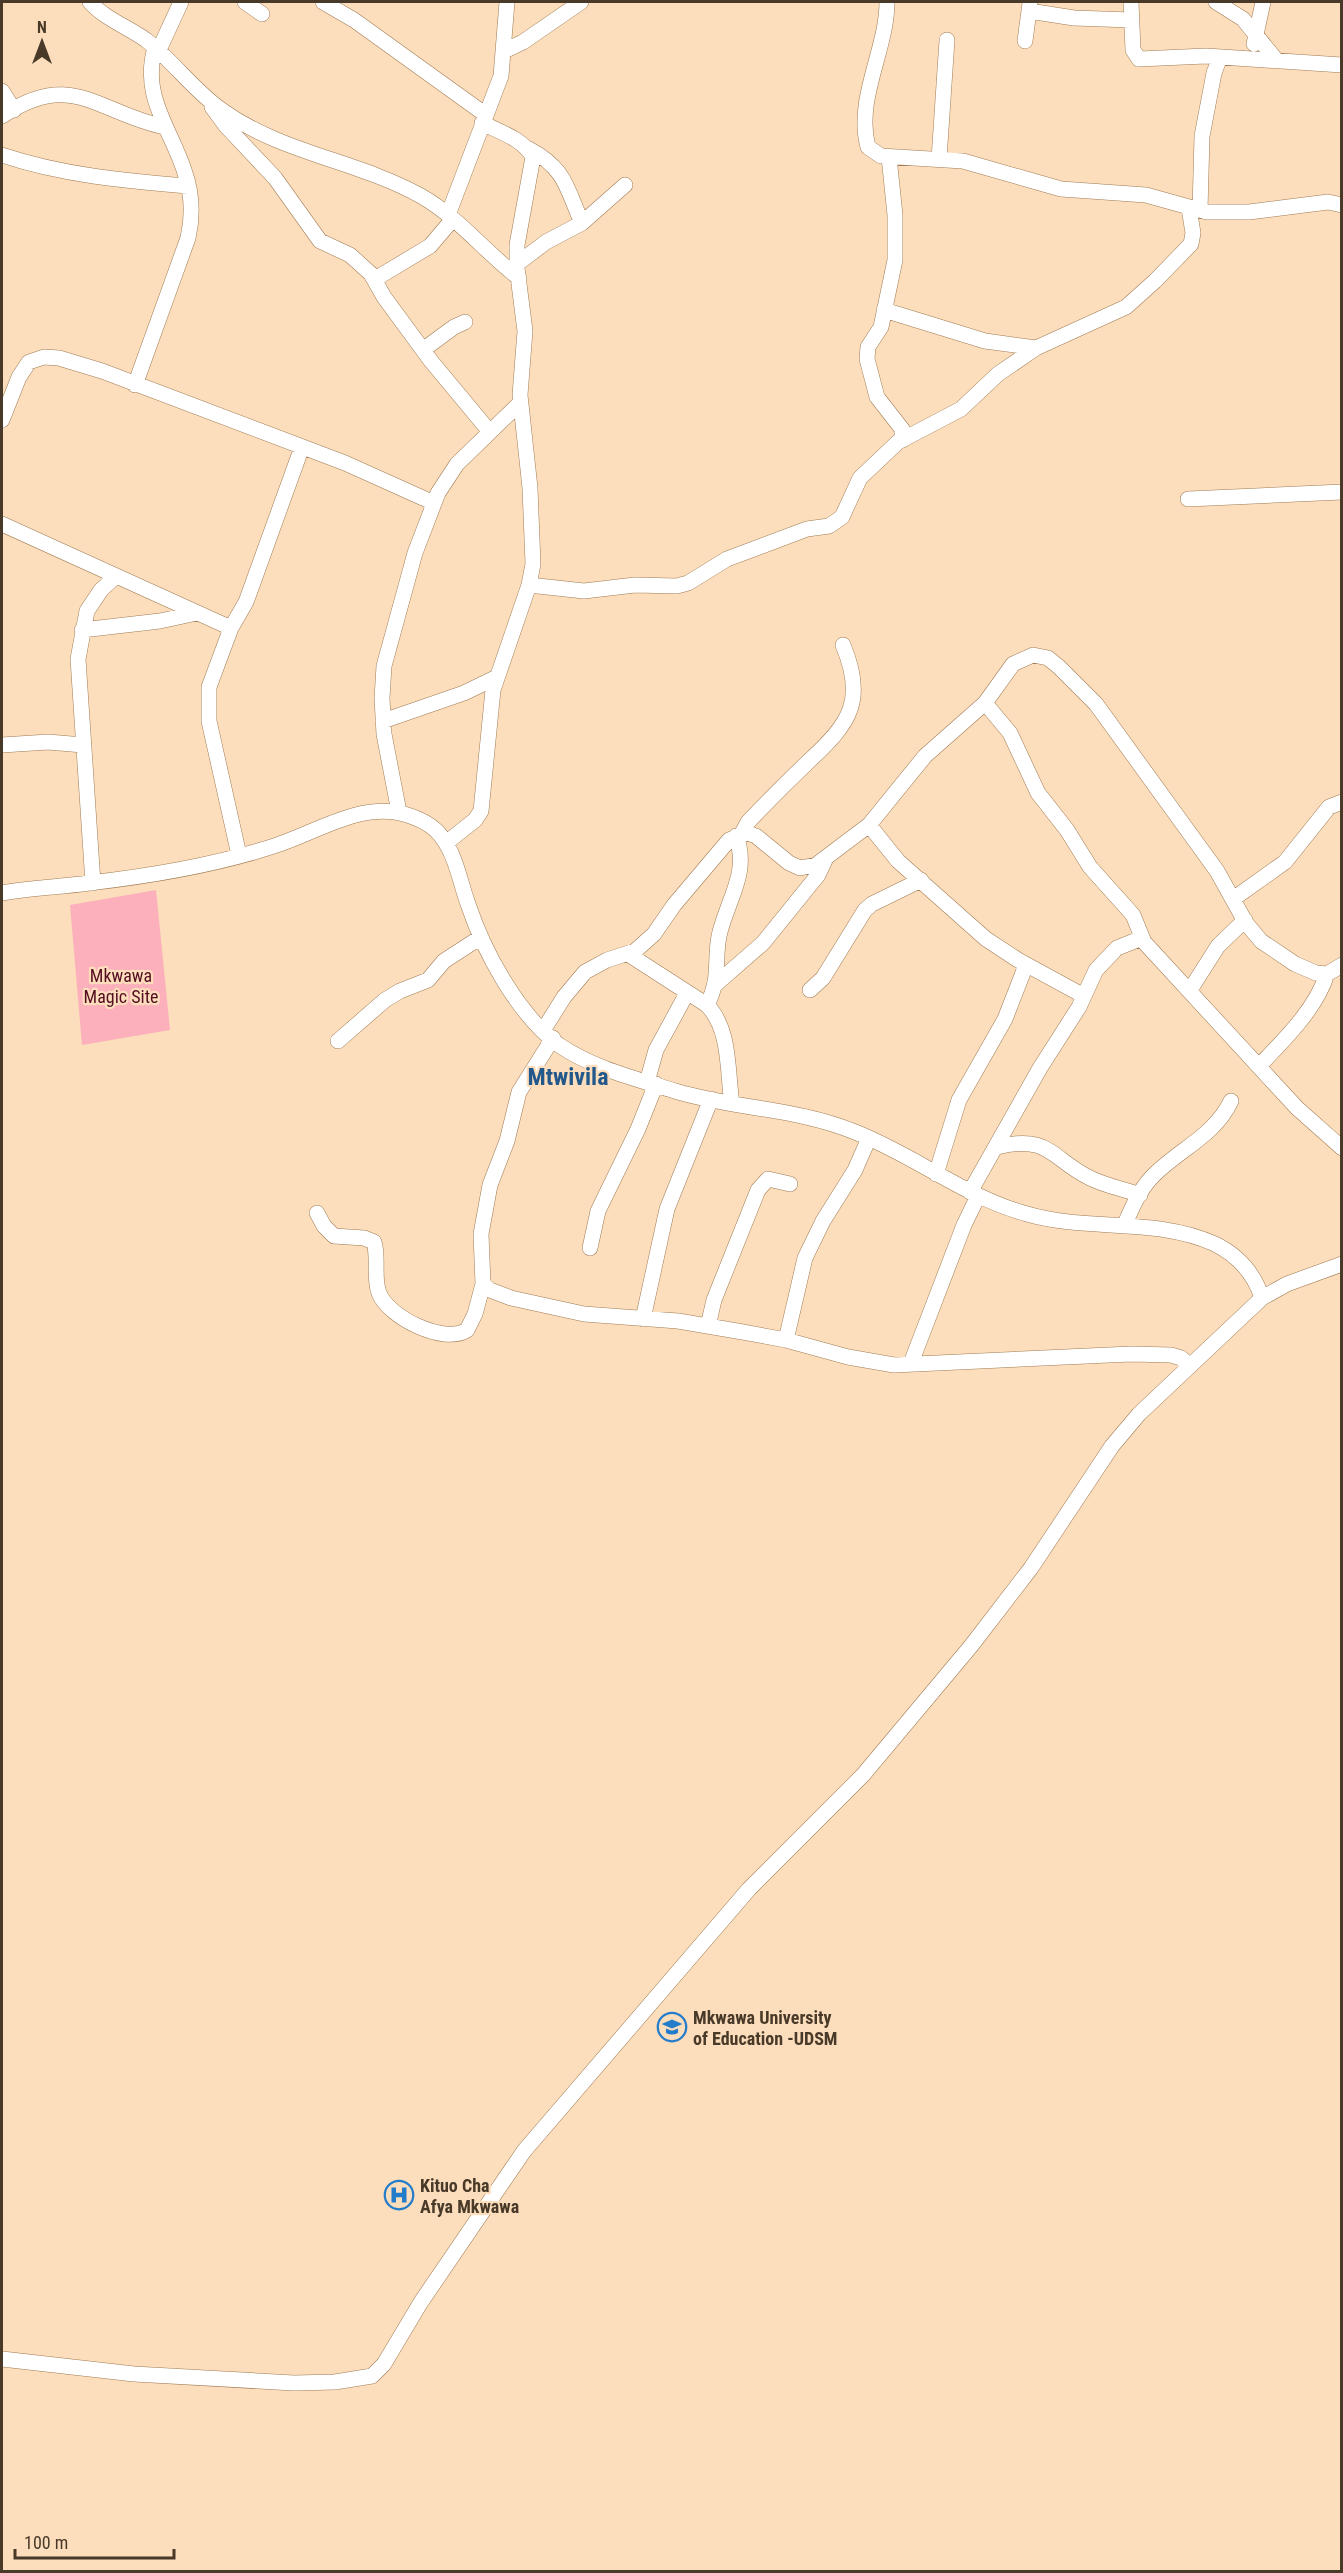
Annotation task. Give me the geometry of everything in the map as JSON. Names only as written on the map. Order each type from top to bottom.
[{"type":"street","points":[[90,2],[157,50],[223,111],[258,131],[396,183],[450,217],[518,271]]},
{"type":"street","points":[[135,385],[188,238],[191,218],[188,186],[178,153],[164,127],[151,87],[151,66],[182,2]]},
{"type":"street","points":[[245,2],[262,14]]},
{"type":"street","points":[[323,2],[371,32],[484,119],[546,159],[560,172],[582,223]]},
{"type":"street","points":[[375,279],[430,246],[450,217],[501,76],[507,2]]},
{"type":"street","points":[[504,51],[523,42],[581,2]]},
{"type":"street","points":[[887,2],[884,39],[876,61],[867,107],[865,135],[870,150],[889,157],[972,162],[1061,189],[1146,195],[1195,209],[1249,212],[1308,204],[1341,205]]},
{"type":"street","points":[[1131,2],[1133,51],[1139,59],[1220,57],[1341,65]]},
{"type":"street","points":[[1216,2],[1240,16],[1277,61]]},
{"type":"street","points":[[1245,59],[1257,38],[1263,2]]},
{"type":"street","points":[[1025,41],[1030,6],[1074,18],[1131,20]]},
{"type":"street","points":[[939,159],[948,40]]},
{"type":"street","points":[[529,585],[584,591],[688,583],[727,559],[807,529],[835,523],[842,517],[860,478],[903,440],[961,409],[998,374],[1036,348],[1126,307],[1191,244],[1202,136],[1214,73],[1220,57]]},
{"type":"street","points":[[2,91],[8,113],[48,94],[64,94],[81,97],[140,121],[164,127]]},
{"type":"street","points":[[209,99],[214,112],[275,178],[320,241],[350,255],[375,279],[384,297],[490,432]]},
{"type":"street","points":[[446,843],[475,820],[481,811],[497,677],[529,585],[533,564],[532,514],[520,403],[525,332],[518,271],[518,238],[533,168],[533,157],[529,149]]},
{"type":"street","points":[[2,155],[48,168],[108,179],[188,186]]},
{"type":"street","points":[[889,157],[896,240],[895,260],[881,327],[868,347],[867,364],[877,398],[902,429],[903,440]]},
{"type":"street","points":[[518,271],[546,243],[582,223],[625,184]]},
{"type":"street","points":[[884,310],[985,341],[1036,348]]},
{"type":"street","points":[[424,349],[453,327],[465,322]]},
{"type":"street","points":[[2,420],[19,377],[35,359],[59,358],[102,371],[380,477],[434,503]]},
{"type":"street","points":[[399,813],[383,721],[384,666],[415,554],[434,503],[457,465],[520,403]]},
{"type":"street","points":[[238,855],[208,709],[209,687],[231,628],[246,602],[302,447]]},
{"type":"street","points":[[1188,499],[1341,492]]},
{"type":"street","points":[[2,524],[231,628]]},
{"type":"street","points":[[93,883],[78,659],[87,611],[101,590],[115,577]]},
{"type":"street","points":[[82,630],[160,621],[197,613]]},
{"type":"street","points":[[317,1213],[326,1230],[334,1236],[364,1238],[374,1242],[378,1288],[383,1301],[394,1314],[434,1332],[449,1336],[467,1330],[475,1314],[483,1284],[481,1234],[490,1185],[507,1141],[519,1092],[564,997],[585,972],[607,960],[635,951],[654,934],[729,840],[739,835],[748,822],[832,740],[845,723],[852,708],[855,687],[850,662],[843,645]]},
{"type":"street","points":[[739,835],[756,836],[789,863],[800,868],[816,865],[869,825],[926,756],[985,703],[1005,673],[1023,658],[1034,656],[1048,658],[1084,690],[1124,739],[1155,789],[1217,871],[1245,920],[1261,941],[1310,971],[1327,974]]},
{"type":"street","points":[[383,721],[464,693],[497,677]]},
{"type":"street","points":[[985,703],[1010,733],[1038,793],[1067,830],[1090,867],[1125,904],[1142,938],[1297,1107],[1341,1148]]},
{"type":"street","points":[[2,745],[40,742],[83,745]]},
{"type":"street","points":[[1233,899],[1285,862],[1329,807],[1341,802]]},
{"type":"street","points":[[2,893],[93,883],[238,855],[277,845],[358,814],[399,813],[429,824],[446,843],[495,968],[522,1006],[548,1034],[586,1060],[651,1083],[732,1104],[801,1115],[869,1138],[974,1194],[1024,1214],[1050,1220],[1178,1231],[1227,1250],[1252,1273],[1262,1298]]},
{"type":"street","points":[[869,825],[887,849],[986,939],[1026,965],[1084,996]]},
{"type":"street","points":[[707,1005],[716,984],[719,937],[741,872],[739,835]]},
{"type":"street","points":[[716,984],[770,935],[818,875],[826,858]]},
{"type":"street","points":[[810,990],[823,978],[865,910],[872,904],[921,880]]},
{"type":"street","points":[[1190,990],[1224,939],[1245,920]]},
{"type":"street","points":[[338,1041],[385,1000],[400,991],[428,980],[444,961],[481,937]]},
{"type":"street","points":[[911,1363],[974,1194],[997,1147],[1040,1068],[1084,996],[1096,970],[1107,956],[1126,943],[1142,938]]},
{"type":"street","points":[[628,954],[707,1005],[716,1014],[724,1035],[732,1104]]},
{"type":"street","points":[[936,1174],[959,1100],[1005,1019],[1026,965]]},
{"type":"street","points":[[1259,1066],[1281,1043],[1308,1008],[1327,974],[1341,965]]},
{"type":"street","points":[[590,1248],[598,1211],[638,1129],[651,1083],[656,1050],[687,993]]},
{"type":"street","points":[[643,1319],[667,1209],[711,1099]]},
{"type":"street","points":[[1124,1226],[1140,1195],[1161,1168],[1204,1137],[1227,1110],[1231,1101]]},
{"type":"street","points":[[786,1340],[805,1258],[823,1221],[850,1178],[869,1138]]},
{"type":"street","points":[[997,1147],[1010,1144],[1038,1145],[1053,1152],[1089,1178],[1140,1195]]},
{"type":"street","points":[[708,1326],[714,1300],[758,1190],[768,1179],[790,1184]]},
{"type":"street","points":[[2,2359],[134,2374],[294,2382],[366,2379],[378,2371],[421,2302],[524,2151],[749,1889],[863,1775],[999,1612],[1112,1446],[1139,1414],[1262,1298],[1287,1284],[1341,1264]]},
{"type":"street","points":[[483,1284],[490,1290],[511,1298],[584,1314],[708,1326],[786,1340],[871,1362],[911,1363],[1131,1354],[1181,1358],[1189,1365]]},
{"type":"green space","name":"Mkwawa Magic Site","points":[[156,890],[170,1030],[82,1045],[70,905]]},
{"type":"place","name":"Mkwawa University of Education -UDSM","points":[[672,2027]]},
{"type":"place","name":"Kituo Cha Afya Mkwawa","points":[[399,2195]]},
{"type":"district","name":"Mtwivila","points":[[568,1077]]}]
